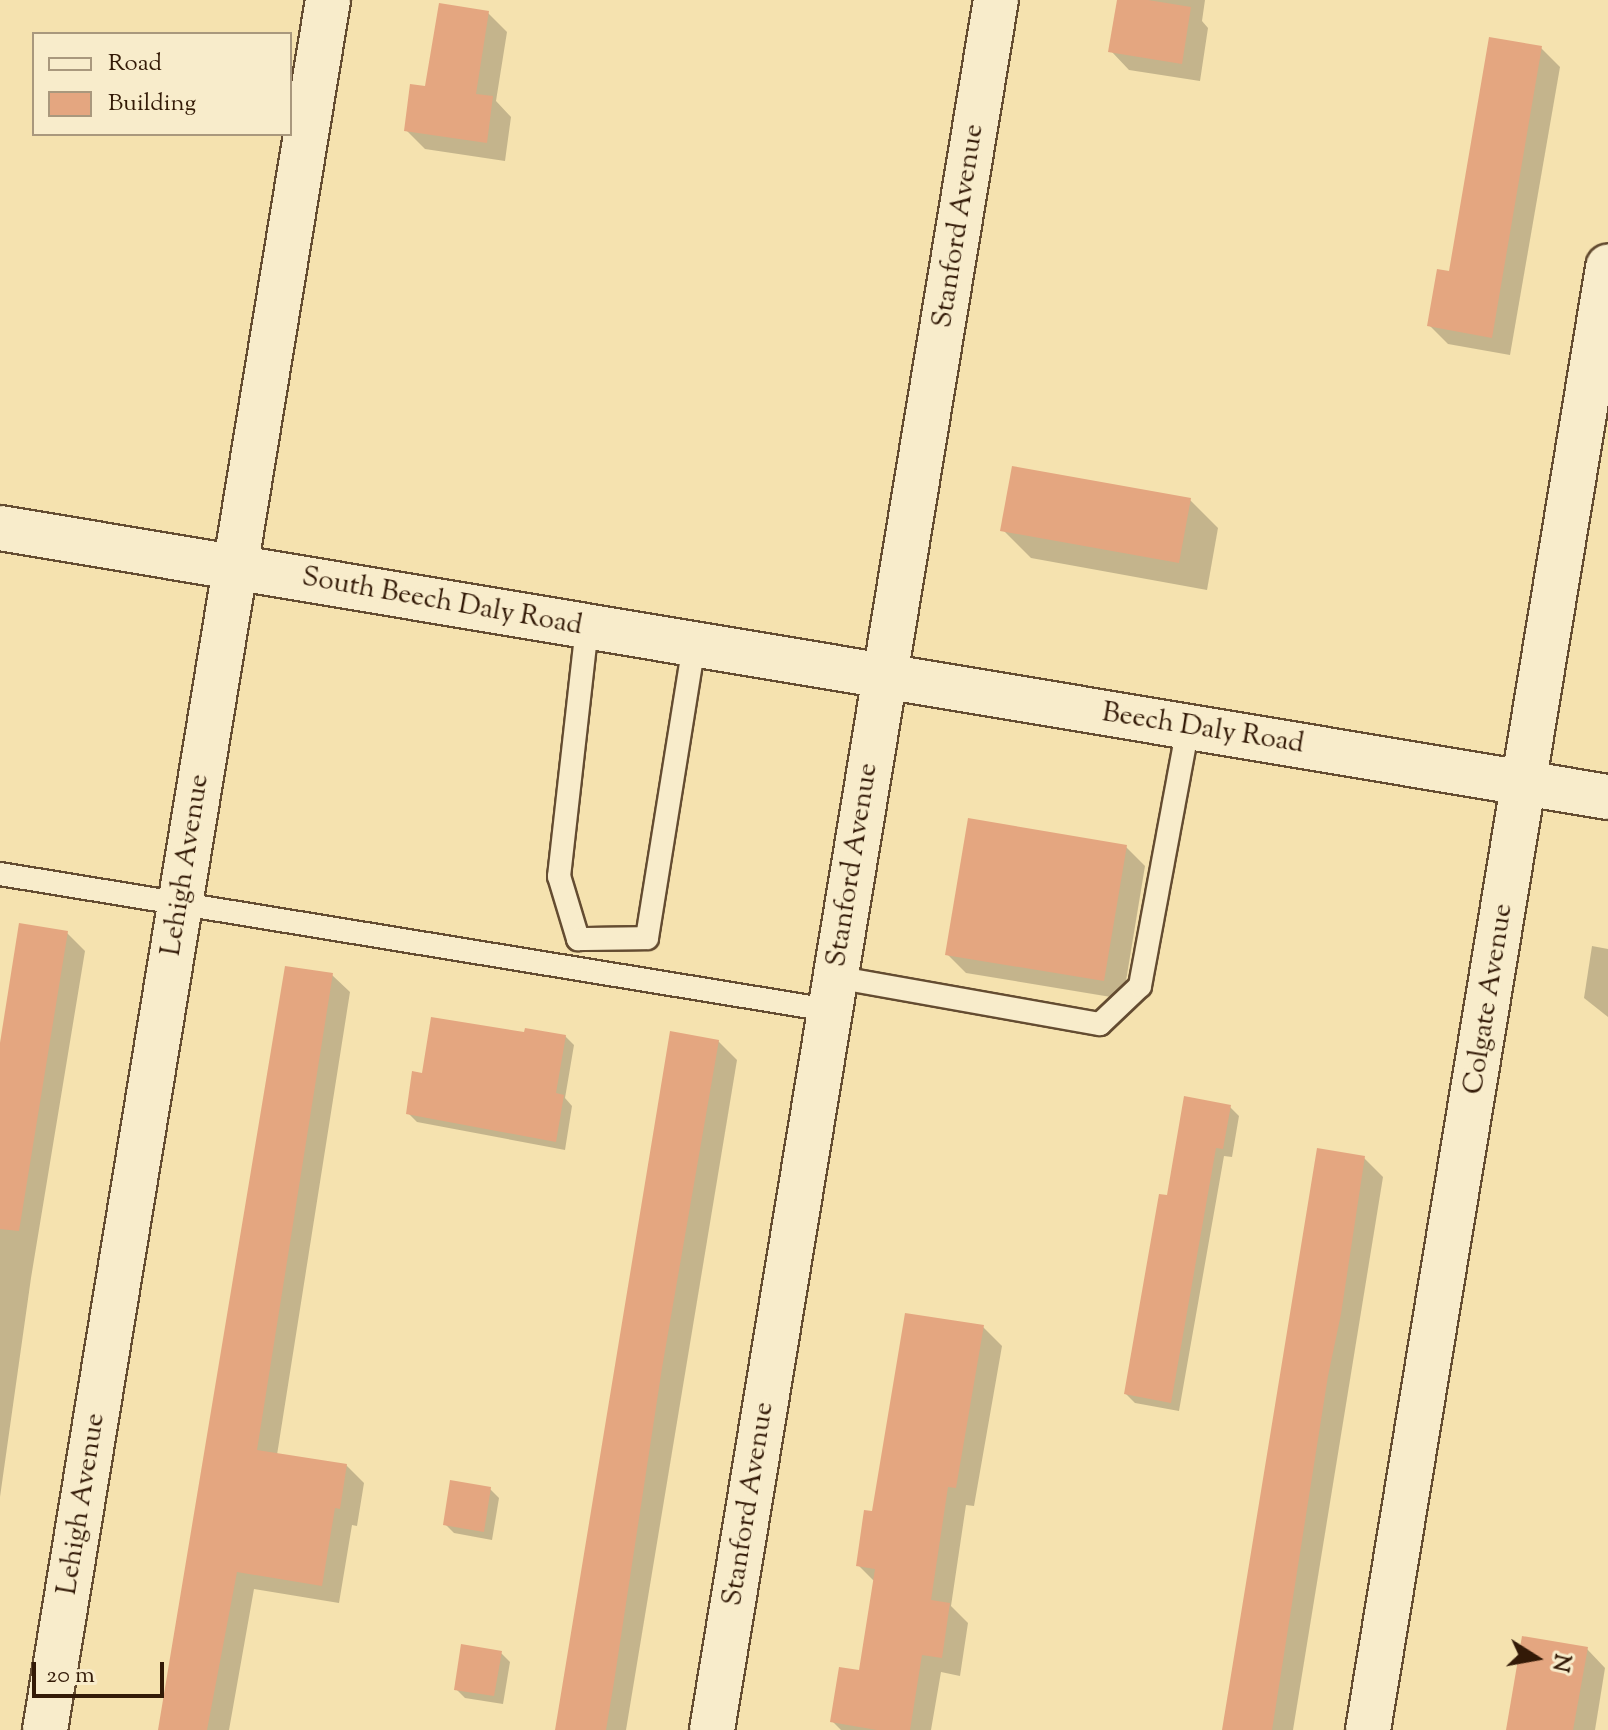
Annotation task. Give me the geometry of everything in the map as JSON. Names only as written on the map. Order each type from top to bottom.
[{"type":"street","name":"Lehigh Avenue","points":[[45,1730],[328,0]]},
{"type":"street","name":"Stanford Avenue","points":[[712,1730],[996,0]]},
{"type":"street","name":"Colgate Avenue","points":[[1368,1730],[1608,267]]},
{"type":"street","name":"South Beech Daly Road","points":[[0,528],[884,676]]},
{"type":"street","name":"Beech Daly Road","points":[[884,676],[1522,782]]},
{"type":"street","points":[[1522,782],[1608,797]]},
{"type":"lane","points":[[587,627],[559,876],[578,939],[647,938],[694,644]]},
{"type":"lane","points":[[0,874],[180,904],[832,994],[1100,1024],[1140,986],[1188,727]]},
{"type":"building","points":[[1117,0],[1148,0],[1191,7],[1182,64],[1108,52]]},
{"type":"building","points":[[439,3],[489,11],[476,94],[493,96],[487,143],[404,131],[410,84],[425,86]]},
{"type":"building","points":[[1489,37],[1542,46],[1492,338],[1427,326],[1437,269],[1449,271]]},
{"type":"building","points":[[1012,466],[1191,498],[1179,563],[1000,531]]},
{"type":"building","points":[[968,818],[1127,845],[1104,981],[945,955]]},
{"type":"building","points":[[19,923],[68,931],[19,1231],[0,1229],[0,1043]]},
{"type":"building","points":[[285,966],[333,973],[257,1450],[347,1464],[340,1509],[335,1508],[322,1586],[237,1572],[207,1730],[158,1730]]},
{"type":"building","points":[[431,1017],[524,1032],[525,1028],[566,1035],[556,1093],[564,1095],[556,1142],[406,1114],[412,1071],[422,1073]]},
{"type":"building","points":[[670,1031],[719,1040],[662,1368],[614,1682],[606,1730],[555,1730]]},
{"type":"building","points":[[1184,1096],[1231,1105],[1223,1149],[1216,1148],[1171,1403],[1124,1394],[1159,1194],[1167,1195]]},
{"type":"building","points":[[1317,1148],[1365,1156],[1341,1314],[1328,1376],[1272,1730],[1222,1730]]},
{"type":"building","points":[[905,1313],[984,1325],[956,1488],[948,1487],[931,1600],[950,1603],[942,1658],[922,1655],[910,1730],[877,1730],[830,1722],[839,1667],[859,1670],[875,1569],[856,1566],[864,1510],[872,1511]]},
{"type":"building","points":[[450,1480],[491,1487],[484,1532],[443,1525]]},
{"type":"building","points":[[1522,1636],[1588,1647],[1573,1730],[1506,1730]]},
{"type":"building","points":[[461,1644],[502,1651],[494,1696],[454,1690]]}]
